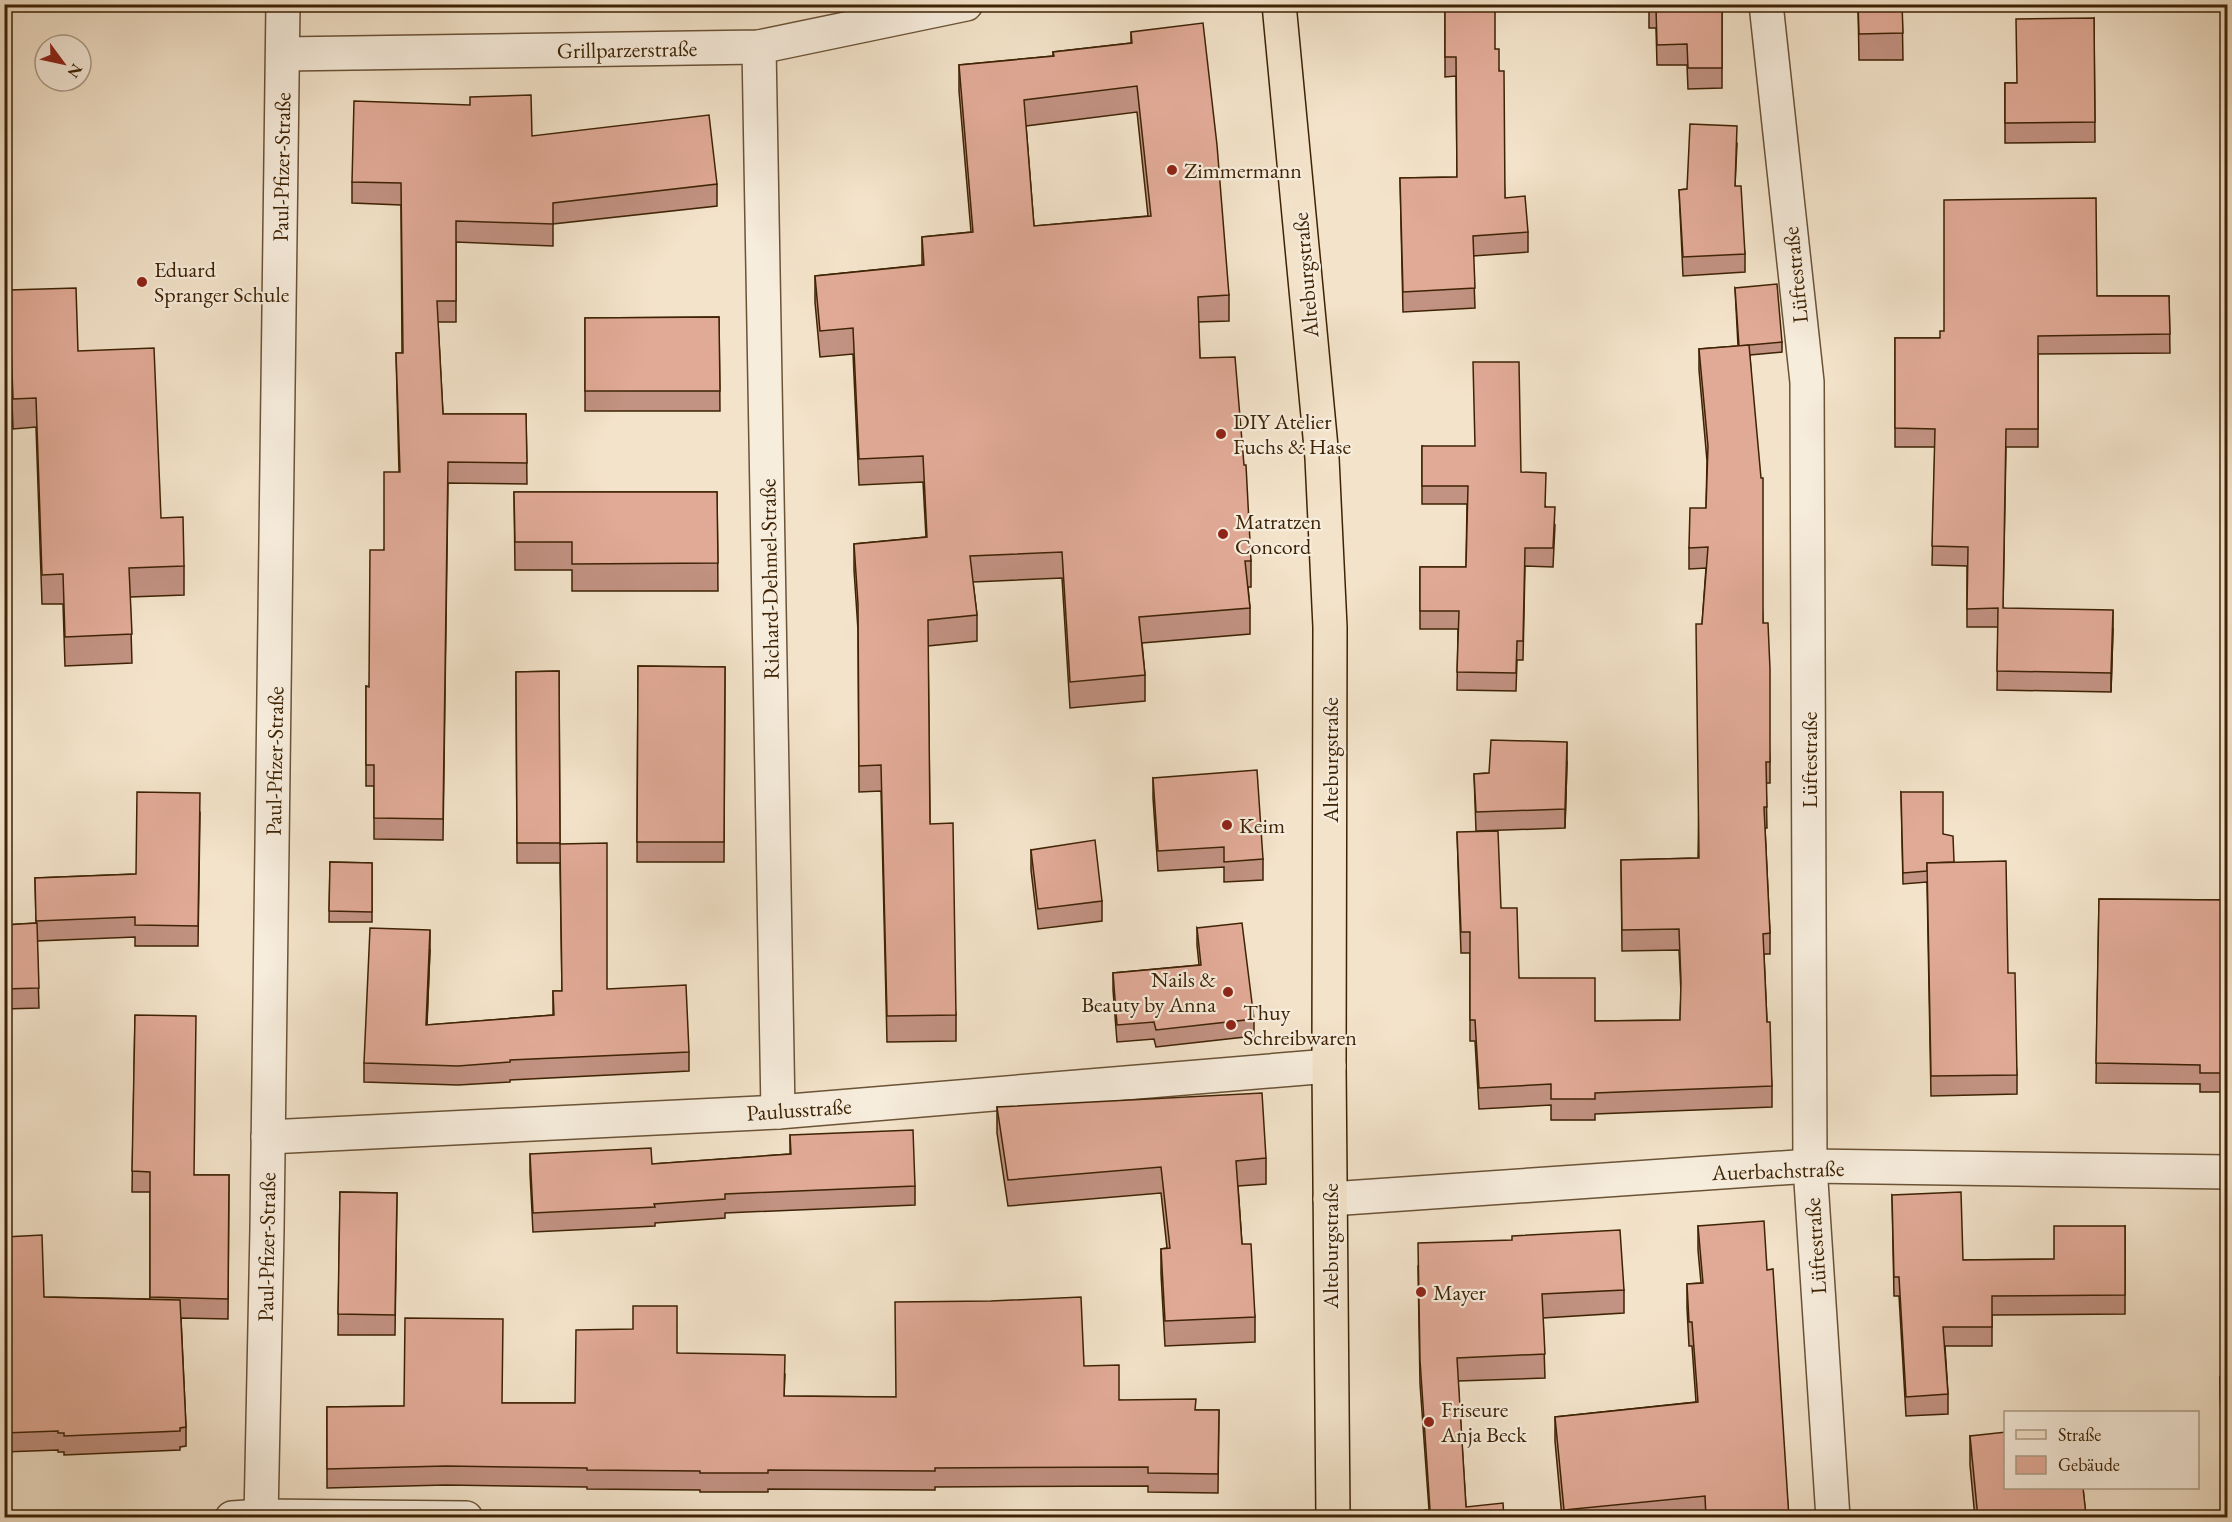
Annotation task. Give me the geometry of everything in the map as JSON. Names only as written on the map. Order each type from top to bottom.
[{"type":"main road","name":"Alteburgstraße","points":[[1279,4],[1317,399],[1326,522],[1330,627],[1329,1066],[1333,1518]]},
{"type":"street","name":"Paul-Pfizer-Straße","points":[[251,1517],[268,1137],[283,4]]},
{"type":"street","name":"Grillparzerstraße","points":[[283,54],[759,47],[966,4]]},
{"type":"street","name":"Lüftestraße","points":[[1766,4],[1807,382],[1810,1166],[1833,1518]]},
{"type":"street","name":"Richard-Dehmel-Straße","points":[[759,47],[778,1112]]},
{"type":"street","name":"Paulusstraße","points":[[268,1137],[778,1112],[1329,1066]]},
{"type":"street","name":"Auerbachstraße","points":[[1330,1199],[1810,1166],[2228,1172]]},
{"type":"street","points":[[251,1517],[466,1518]]},
{"type":"building","points":[[1445,4],[1495,4],[1495,49],[1499,49],[1499,71],[1504,71],[1505,198],[1525,196],[1528,232],[1473,236],[1475,288],[1403,292],[1400,178],[1457,177],[1456,57],[1445,57]]},
{"type":"building","points":[[1649,4],[1722,4],[1722,68],[1688,68],[1687,44],[1657,45],[1656,8],[1649,7]]},
{"type":"building","points":[[1858,4],[1902,4],[1903,33],[1859,34]]},
{"type":"building","points":[[2094,18],[2095,122],[2005,123],[2005,83],[2017,83],[2016,19]]},
{"type":"building","points":[[1203,23],[1217,145],[1229,295],[1198,297],[1200,358],[1235,357],[1244,465],[1246,465],[1251,561],[1245,561],[1250,608],[1139,617],[1145,675],[1070,682],[1062,552],[970,556],[977,615],[928,620],[930,824],[953,823],[956,1015],[887,1016],[881,765],[859,766],[858,604],[854,544],[927,537],[923,456],[859,459],[853,328],[820,331],[815,276],[924,265],[922,237],[973,232],[959,65],[1054,56],[1053,52],[1132,43],[1131,32]],"holes":[[[1137,86],[1151,216],[1034,226],[1024,100]]]},
{"type":"building","points":[[531,95],[532,136],[709,115],[717,184],[553,203],[553,224],[456,221],[456,301],[437,301],[443,414],[526,414],[527,463],[448,462],[443,819],[374,818],[374,765],[366,765],[370,550],[384,550],[384,472],[400,472],[396,353],[403,353],[401,183],[352,182],[354,101],[470,105],[470,97]]},
{"type":"building","points":[[1690,124],[1737,126],[1735,186],[1741,186],[1745,254],[1683,257],[1679,190],[1687,189]]},
{"type":"building","points":[[2096,198],[2097,296],[2169,296],[2170,334],[2038,336],[2038,429],[2006,429],[2003,608],[2113,610],[2111,673],[1997,671],[1998,608],[1967,609],[1968,547],[1932,546],[1935,429],[1895,428],[1895,338],[1940,338],[1940,331],[1944,331],[1944,200]]},
{"type":"building","points":[[1777,284],[1782,342],[1739,346],[1735,288]]},
{"type":"building","points":[[76,288],[78,351],[154,348],[161,518],[183,517],[184,566],[129,568],[132,634],[65,637],[63,574],[42,575],[36,398],[13,399],[9,290]]},
{"type":"building","points":[[719,317],[720,391],[585,391],[585,318]]},
{"type":"building","points":[[1749,345],[1761,478],[1763,478],[1763,623],[1768,623],[1770,669],[1770,762],[1766,762],[1767,807],[1764,807],[1770,933],[1763,934],[1772,1086],[1595,1093],[1595,1099],[1551,1099],[1551,1084],[1479,1088],[1475,1020],[1470,1020],[1470,932],[1461,932],[1457,832],[1498,831],[1501,908],[1517,908],[1519,978],[1595,978],[1595,1021],[1680,1020],[1679,929],[1622,930],[1621,860],[1699,858],[1696,624],[1702,624],[1708,547],[1689,548],[1690,508],[1706,508],[1708,446],[1699,349]]},
{"type":"building","points":[[1473,362],[1519,362],[1521,472],[1546,473],[1545,507],[1555,507],[1553,548],[1525,548],[1523,641],[1517,641],[1516,673],[1457,672],[1459,611],[1420,611],[1420,567],[1466,567],[1468,486],[1422,486],[1422,446],[1475,446]]},
{"type":"building","points":[[514,492],[717,492],[718,563],[572,564],[572,542],[515,542]]},
{"type":"building","points":[[638,666],[725,667],[724,842],[637,842]]},
{"type":"building","points":[[559,671],[560,843],[517,843],[516,672]]},
{"type":"building","points":[[1491,740],[1567,742],[1565,809],[1476,812],[1474,774],[1489,773]]},
{"type":"building","points":[[1257,770],[1263,859],[1224,862],[1224,847],[1158,851],[1153,778]]},
{"type":"building","points":[[137,792],[200,793],[198,926],[135,925],[135,917],[36,921],[35,878],[136,874]]},
{"type":"building","points":[[1901,792],[1943,792],[1943,834],[1953,836],[1954,862],[1927,863],[1927,871],[1903,873]]},
{"type":"building","points":[[1095,840],[1102,901],[1038,909],[1031,850]]},
{"type":"building","points":[[607,843],[607,989],[686,985],[689,1052],[510,1060],[510,1062],[458,1066],[364,1063],[370,928],[430,930],[426,1025],[554,1015],[553,991],[562,991],[560,844]]},
{"type":"building","points":[[2006,861],[2008,973],[2015,973],[2017,1075],[1931,1076],[1927,863]]},
{"type":"building","points":[[330,862],[372,863],[372,912],[329,911]]},
{"type":"building","points":[[2099,899],[2228,900],[2228,1076],[2221,1075],[2221,1073],[2200,1073],[2200,1065],[2096,1063]]},
{"type":"building","points":[[37,923],[39,988],[4,989],[4,925]]},
{"type":"building","points":[[1242,923],[1254,1019],[1156,1030],[1154,1022],[1117,1025],[1113,973],[1201,965],[1197,928]]},
{"type":"building","points":[[135,1015],[196,1016],[194,1175],[229,1175],[228,1299],[150,1297],[150,1172],[132,1171]]},
{"type":"building","points":[[1262,1093],[1266,1158],[1236,1161],[1242,1244],[1251,1244],[1255,1317],[1165,1321],[1161,1249],[1170,1248],[1161,1167],[1008,1180],[997,1107]]},
{"type":"building","points":[[913,1130],[915,1186],[725,1194],[725,1199],[654,1204],[655,1207],[533,1213],[530,1154],[651,1148],[652,1164],[791,1154],[790,1135]]},
{"type":"building","points":[[340,1192],[397,1193],[395,1315],[338,1314]]},
{"type":"building","points":[[1961,1192],[1963,1260],[2054,1259],[2054,1226],[2125,1226],[2125,1295],[1992,1296],[1992,1327],[1943,1327],[1948,1394],[1906,1397],[1899,1277],[1894,1277],[1892,1195]]},
{"type":"building","points":[[1764,1221],[1767,1270],[1773,1269],[1789,1518],[1706,1518],[1705,1496],[1564,1510],[1555,1417],[1698,1402],[1687,1284],[1703,1283],[1698,1226]]},
{"type":"building","points":[[1620,1230],[1624,1290],[1542,1294],[1545,1354],[1457,1358],[1466,1507],[1503,1503],[1504,1518],[1423,1518],[1422,1511],[1430,1510],[1420,1360],[1418,1243],[1512,1240],[1512,1236]]},
{"type":"building","points":[[42,1235],[44,1297],[180,1300],[186,1427],[180,1428],[180,1431],[64,1436],[64,1433],[58,1433],[58,1431],[4,1433],[4,1361],[11,1361],[5,1237]]},
{"type":"building","points":[[1081,1297],[1084,1366],[1119,1365],[1119,1400],[1196,1399],[1195,1410],[1219,1410],[1218,1474],[1148,1473],[1148,1467],[935,1468],[935,1471],[768,1470],[768,1473],[446,1466],[327,1469],[327,1407],[404,1406],[405,1318],[503,1319],[502,1403],[575,1403],[576,1330],[633,1329],[633,1306],[677,1306],[677,1353],[785,1355],[784,1396],[896,1397],[895,1302]]},
{"type":"building","points":[[2228,1376],[2228,1485],[2226,1485],[2220,1377]]},
{"type":"building","points":[[2004,1432],[2004,1489],[2083,1489],[2086,1515],[2065,1518],[1978,1518],[1970,1436]]},
{"type":"place","name":"Zimmermann","points":[[1172,170]]},
{"type":"place","name":"Eduard Spranger Schule","points":[[142,282]]},
{"type":"place","name":"DIY Atelier Fuchs & Hase","points":[[1221,434]]},
{"type":"place","name":"Matratzen Concord","points":[[1223,534]]},
{"type":"place","name":"Keim","points":[[1227,825]]},
{"type":"place","name":"Nails & Beauty by Anna","points":[[1228,992]]},
{"type":"place","name":"Thuy Schreibwaren","points":[[1231,1025]]},
{"type":"place","name":"Mayer","points":[[1421,1292]]},
{"type":"place","name":"Friseure Anja Beck","points":[[1429,1422]]}]
